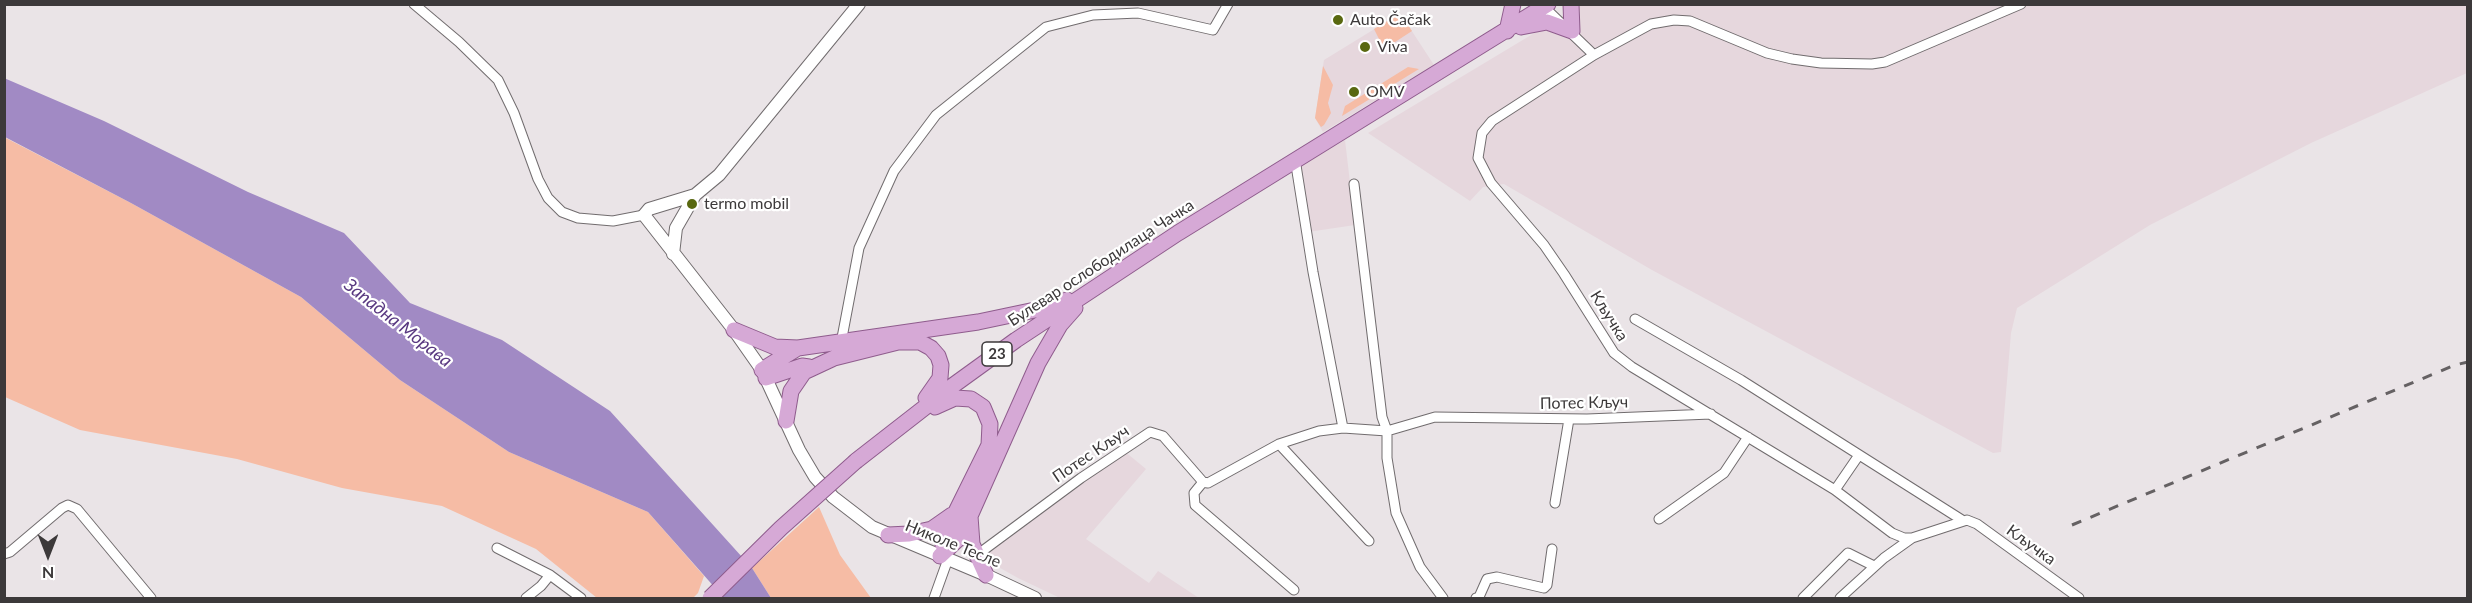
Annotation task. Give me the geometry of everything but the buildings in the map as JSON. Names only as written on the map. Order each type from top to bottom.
[{"type":"main road","points":[[1513,4],[1507,32],[1547,22],[1572,31],[1571,4]]},
{"type":"main road","name":"Булевар ослободилаца Чачка","points":[[710,598],[781,528],[856,461],[1016,340],[1295,159],[1507,32],[1545,5]]},
{"type":"main road","points":[[734,330],[775,347],[798,348],[978,322],[1081,297]]},
{"type":"main road","points":[[944,555],[945,534],[962,515],[1038,363],[1060,325],[1081,297]]},
{"type":"main road","points":[[786,421],[792,387],[804,372],[834,358],[886,344],[907,341],[926,344],[938,356],[941,374],[937,386],[921,403],[916,414]]},
{"type":"main road","points":[[764,374],[798,348]]},
{"type":"main road","points":[[764,374],[802,366],[813,367]]},
{"type":"main road","points":[[916,414],[927,412],[950,400],[960,398],[980,404],[988,415],[989,445],[962,515],[986,575]]},
{"type":"main road","points":[[888,535],[909,534],[932,529],[962,515]]},
{"type":"street","points":[[414,4],[459,42],[498,80],[514,113],[538,179],[548,198],[562,212],[578,218],[613,221],[644,215],[649,209],[695,195]]},
{"type":"street","points":[[673,254],[676,228],[695,195],[719,175],[859,4]]},
{"type":"street","points":[[841,343],[860,248],[894,171],[936,116],[1046,27],[1093,15],[1138,14],[1213,30],[1228,4]]},
{"type":"street","name":"Кључка","points":[[1912,538],[1904,538],[1892,533],[1835,490],[1632,367],[1614,353],[1557,264],[1511,204],[1491,183],[1482,168],[1478,158],[1482,133],[1492,121],[1594,55],[1642,28],[1674,20],[1690,21],[1767,53],[1792,59],[1821,63],[1872,64],[1885,62],[2020,4]]},
{"type":"street","points":[[1545,5],[1594,55]]},
{"type":"street","points":[[1295,159],[1313,272],[1343,428]]},
{"type":"street","points":[[1354,184],[1382,417],[1387,430],[1387,458],[1396,513],[1420,567],[1443,598]]},
{"type":"street","name":"Николе Тесле","points":[[644,215],[734,330],[764,374],[803,458],[815,477],[833,497],[859,519],[888,535],[944,555],[1035,598]]},
{"type":"street","name":"Кључка","points":[[1635,319],[1741,380],[1962,520],[1977,524],[2079,598]]},
{"type":"street","name":"Потес Кључ","points":[[977,555],[1081,478],[1150,432],[1163,436],[1203,482],[1208,483],[1279,444],[1319,431],[1343,428],[1387,430],[1435,417],[1569,419],[1712,414]]},
{"type":"street","points":[[1555,503],[1569,419]]},
{"type":"street","points":[[1659,519],[1724,473],[1748,437]]},
{"type":"street","points":[[1279,444],[1369,541]]},
{"type":"street","points":[[1835,490],[1859,455]]},
{"type":"street","points":[[1203,482],[1194,493],[1195,505],[1294,590]]},
{"type":"street","points":[[4,554],[68,505],[77,509],[151,598]]},
{"type":"street","points":[[1840,598],[1874,566],[1912,538],[1962,520]]},
{"type":"street","points":[[497,548],[550,575],[580,598]]},
{"type":"street","points":[[1476,598],[1479,597],[1487,579],[1497,577],[1544,588],[1547,585],[1552,549]]},
{"type":"street","points":[[1803,598],[1848,553],[1874,566]]},
{"type":"street","points":[[934,598],[944,555]]},
{"type":"street","points":[[526,598],[550,575]]},
{"type":"shaded area","points":[[1581,5],[2467,5],[2467,73],[2311,143],[2150,225],[2017,308],[2011,333],[2001,452],[1993,453],[1652,270],[1504,184],[1483,187],[1470,201],[1368,133]]},
{"type":"shaded area","name":"OMV","points":[[1394,17],[1404,19],[1434,65],[1323,132],[1315,118],[1324,60]]},
{"type":"shaded area","points":[[1394,17],[1404,19],[1412,31],[1392,44],[1382,45],[1374,29]]},
{"type":"shaded area","points":[[1323,66],[1333,85],[1328,103],[1331,113],[1321,127],[1315,118]]},
{"type":"shaded area","points":[[1408,67],[1419,69],[1342,116],[1345,106]]},
{"type":"shaded area","points":[[4,137],[131,203],[301,297],[400,380],[509,452],[648,512],[704,576],[698,593],[693,598],[597,598],[536,549],[442,506],[342,488],[237,459],[80,430],[5,397]]},
{"type":"shaded area","points":[[1345,140],[1355,225],[1308,232],[1297,168]]},
{"type":"shaded area","points":[[1123,450],[1146,469],[1086,539],[1149,583],[1158,571],[1199,598],[1060,598],[977,555]]},
{"type":"shaded area","points":[[819,507],[840,555],[871,598],[771,598],[752,568]]},
{"type":"water","name":"Западна Морава","points":[[4,78],[104,121],[248,192],[344,233],[410,303],[502,340],[610,411],[752,568],[771,598],[724,598],[648,512],[509,452],[400,380],[301,297],[131,203],[5,137]]},
{"type":"railway","points":[[2072,525],[2455,365],[2468,362]]},
{"type":"place","name":"Auto Čačak","points":[[1338,20]]},
{"type":"place","name":"Viva","points":[[1365,47]]},
{"type":"place","name":"OMV","points":[[1354,92]]},
{"type":"place","name":"termo mobil","points":[[692,204]]}]
